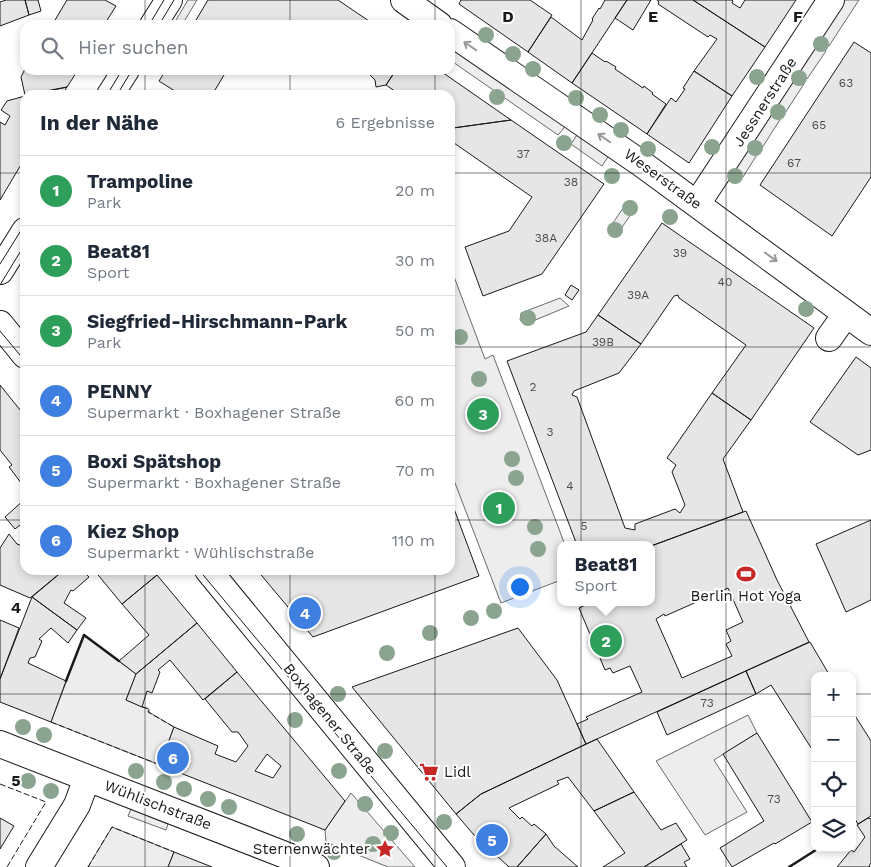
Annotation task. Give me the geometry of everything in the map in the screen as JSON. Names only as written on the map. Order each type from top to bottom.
[{"type":"street","points":[[156,20],[169,0]]},
{"type":"street","name":"Jessnerstraße","points":[[697,204],[831,0]]},
{"type":"street","points":[[408,1],[433,20]]},
{"type":"street","name":"Weserstraße","points":[[455,35],[697,204],[871,332]]},
{"type":"street","points":[[113,90],[123,75]]},
{"type":"street","points":[[0,271],[20,239]]},
{"type":"street","points":[[829,338],[846,314]]},
{"type":"street","points":[[0,324],[20,349]]},
{"type":"street","name":"Boxhagener Straße","points":[[212,575],[452,867]]},
{"type":"street","name":"Wühlischstraße","points":[[0,744],[316,867]]},
{"type":"street","points":[[39,867],[77,805],[87,778]]},
{"type":"shaded area","points":[[188,0],[197,0],[185,20],[176,20]]},
{"type":"shaded area","points":[[842,0],[859,0],[829,46],[818,40],[817,44],[826,51],[807,79],[796,73],[795,77],[804,84],[785,113],[774,107],[772,112],[781,118],[762,148],[752,142],[749,146],[758,153],[743,177],[733,171]]},
{"type":"shaded area","points":[[456,51],[567,123],[564,128],[558,135],[455,63]]},
{"type":"shaded area","points":[[579,132],[610,154],[602,166],[571,144]]},
{"type":"shaded area","points":[[628,201],[636,207],[616,236],[608,230]]},
{"type":"shaded area","points":[[455,279],[485,359],[493,355],[563,541],[557,541],[557,582],[501,603],[455,483]]},
{"type":"shaded area","points":[[560,298],[569,306],[528,323],[520,320],[521,313]]},
{"type":"shaded area","points":[[84,635],[136,674],[126,700],[149,709],[149,712],[174,727],[160,765],[51,722]]},
{"type":"shaded area","points":[[748,715],[757,733],[714,760],[747,812],[705,835],[656,761]]},
{"type":"shaded area","points":[[351,793],[415,867],[388,867],[326,842],[325,830]]},
{"type":"shaded area","points":[[131,809],[168,824],[166,830],[128,816]]},
{"type":"shaded area","points":[[112,827],[174,852],[168,867],[88,867]]},
{"type":"building","points":[[6,0],[25,0],[29,15],[0,26],[0,2]]},
{"type":"building","points":[[25,0],[38,0],[41,11],[29,15]]},
{"type":"building","points":[[67,0],[105,0],[116,6],[107,20],[55,20]]},
{"type":"building","points":[[208,0],[338,0],[368,20],[196,20]]},
{"type":"building","points":[[461,0],[530,0],[552,15],[528,52],[459,4]]},
{"type":"building","points":[[605,0],[627,0],[572,83],[528,52],[551,17],[582,40],[592,19]]},
{"type":"building","points":[[627,0],[651,0],[633,30],[615,18]]},
{"type":"building","points":[[657,0],[693,0],[765,47],[732,96],[694,71],[717,39],[710,35],[708,37],[658,4]]},
{"type":"building","points":[[693,0],[732,0],[732,3],[740,8],[745,0],[796,0],[765,47]]},
{"type":"building","points":[[854,42],[871,53],[871,177],[832,236],[760,185]]},
{"type":"building","points":[[592,53],[616,67],[615,69],[643,88],[644,86],[666,104],[647,134],[572,83]]},
{"type":"building","points":[[694,71],[732,96],[689,163],[647,134],[671,98],[676,102]]},
{"type":"building","points":[[22,75],[75,75],[67,87],[51,90],[24,90]]},
{"type":"building","points":[[163,75],[224,75],[215,90],[173,90],[159,81]]},
{"type":"building","points":[[370,75],[393,75],[386,85],[376,87],[375,80]]},
{"type":"building","points":[[393,75],[446,75],[511,120],[455,128],[455,90],[393,90],[386,85]]},
{"type":"building","points":[[67,87],[65,90],[54,90]]},
{"type":"building","points":[[20,97],[20,166],[0,200],[0,122],[5,125],[10,116],[1,110],[7,101]]},
{"type":"building","points":[[511,120],[604,184],[542,274],[483,296],[465,247],[509,231],[532,197],[455,144],[455,128]]},
{"type":"building","points":[[662,223],[814,328],[751,420],[712,393],[746,345],[679,298],[678,295],[674,296],[641,344],[598,315]]},
{"type":"building","points":[[571,285],[579,290],[572,300],[565,295]]},
{"type":"building","points":[[598,315],[641,344],[619,373],[574,391],[572,395],[577,397],[625,528],[635,530],[635,524],[675,509],[680,513],[685,505],[672,472],[676,465],[667,458],[712,393],[751,420],[723,459],[743,512],[655,545],[655,541],[575,541],[507,361],[586,332]]},
{"type":"building","points":[[856,357],[871,368],[871,450],[858,455],[810,422]]},
{"type":"building","points":[[0,385],[20,410],[20,481],[9,467],[12,465],[0,450]]},
{"type":"building","points":[[20,504],[20,525],[15,529],[5,517]]},
{"type":"building","points":[[455,511],[479,576],[313,637],[261,575],[455,575]]},
{"type":"building","points":[[746,511],[777,580],[809,642],[586,744],[577,724],[588,719],[586,717],[642,692],[630,666],[613,673],[610,668],[605,670],[579,608],[583,606],[655,606],[655,545]],"holes":[[[728,588],[743,622],[726,630],[731,641],[726,644],[732,656],[682,678],[656,619]]]},
{"type":"building","points":[[871,520],[871,600],[846,612],[816,544]]},
{"type":"building","points":[[9,534],[20,545],[20,575],[58,575],[30,598],[0,585],[0,548]]},
{"type":"building","points":[[58,575],[87,575],[89,577],[73,591],[71,590],[64,603],[86,618],[77,630],[32,597]]},
{"type":"building","points":[[98,575],[157,575],[122,604]]},
{"type":"building","points":[[157,575],[197,623],[136,674],[119,661],[149,635],[122,604]]},
{"type":"building","points":[[32,597],[77,630],[68,643],[51,628],[39,639],[42,641],[35,657],[30,658],[28,663],[66,681],[51,722],[0,702],[0,679]]},
{"type":"building","points":[[0,620],[19,628],[0,679]]},
{"type":"building","points":[[197,623],[237,672],[203,700],[170,660],[158,670],[160,672],[152,693],[147,691],[142,707],[126,700],[136,674]]},
{"type":"building","points":[[518,628],[557,680],[586,744],[481,794],[456,814],[352,687]]},
{"type":"building","points":[[810,642],[828,672],[811,672],[811,748],[771,685],[756,694],[746,671]]},
{"type":"building","points":[[746,671],[756,694],[667,735],[657,712]]},
{"type":"building","points":[[237,672],[345,801],[325,830],[160,765],[174,727],[218,746],[215,754],[236,762],[248,746],[238,732],[232,732],[205,699]],"holes":[[[267,754],[281,766],[273,778],[255,771]]]},
{"type":"building","points":[[856,717],[871,741],[871,816],[858,824],[856,821]]},
{"type":"building","points":[[757,733],[811,820],[811,823],[775,844],[732,867],[720,848],[764,821],[723,754]]},
{"type":"building","points":[[597,739],[634,792],[594,811],[568,777],[557,781],[559,784],[509,808],[520,819],[522,817],[532,826],[534,824],[546,834],[517,867],[509,867],[474,835],[456,814],[481,794]]},
{"type":"building","points":[[634,792],[661,830],[676,823],[687,840],[644,867],[603,867],[625,853],[594,811]]},
{"type":"building","points":[[0,818],[14,826],[0,849]]},
{"type":"building","points":[[868,818],[871,819],[870,867],[837,867],[849,852],[856,852],[865,837],[857,825]]},
{"type":"building","points":[[546,834],[554,846],[578,867],[517,867]]},
{"type":"building","points":[[681,844],[690,859],[684,862],[687,867],[644,867]]},
{"type":"building","points":[[174,852],[212,867],[168,867]]},
{"type":"tram line","points":[[152,20],[164,0]]},
{"type":"tram line","points":[[162,20],[174,0]]},
{"type":"tram line","points":[[110,90],[119,75]]},
{"type":"tram line","points":[[120,90],[129,75]]},
{"type":"tram line","points":[[0,264],[20,232]]},
{"type":"tram line","points":[[0,285],[20,252]]},
{"type":"tram line","points":[[0,331],[20,355]]},
{"type":"tram line","points":[[203,575],[447,867]]},
{"type":"fence","points":[[142,707],[149,709],[148,712],[174,727]]},
{"type":"fence","points":[[51,722],[160,765]]},
{"type":"fence","points":[[0,784],[46,802],[7,867]]},
{"type":"fence","points":[[88,867],[112,827],[174,852]]},
{"type":"wall","points":[[66,681],[84,635],[119,661]]},
{"type":"wall","points":[[789,867],[813,852]]},
{"type":"place","name":"Siegfried-Hirschmann-Park","points":[[483,414]]},
{"type":"place","name":"Trampoline","points":[[499,508]]},
{"type":"place","name":"Berlin Hot Yoga","points":[[746,574]]},
{"type":"place","name":"PENNY","points":[[305,613]]},
{"type":"place","name":"Beat81","points":[[606,641]]},
{"type":"place","name":"Kiez Shop","points":[[173,758]]},
{"type":"place","name":"Lidl","points":[[429,772]]},
{"type":"place","name":"Boxi Spätshop","points":[[492,840]]},
{"type":"place","name":"Sternenwächter","points":[[385,849]]}]
